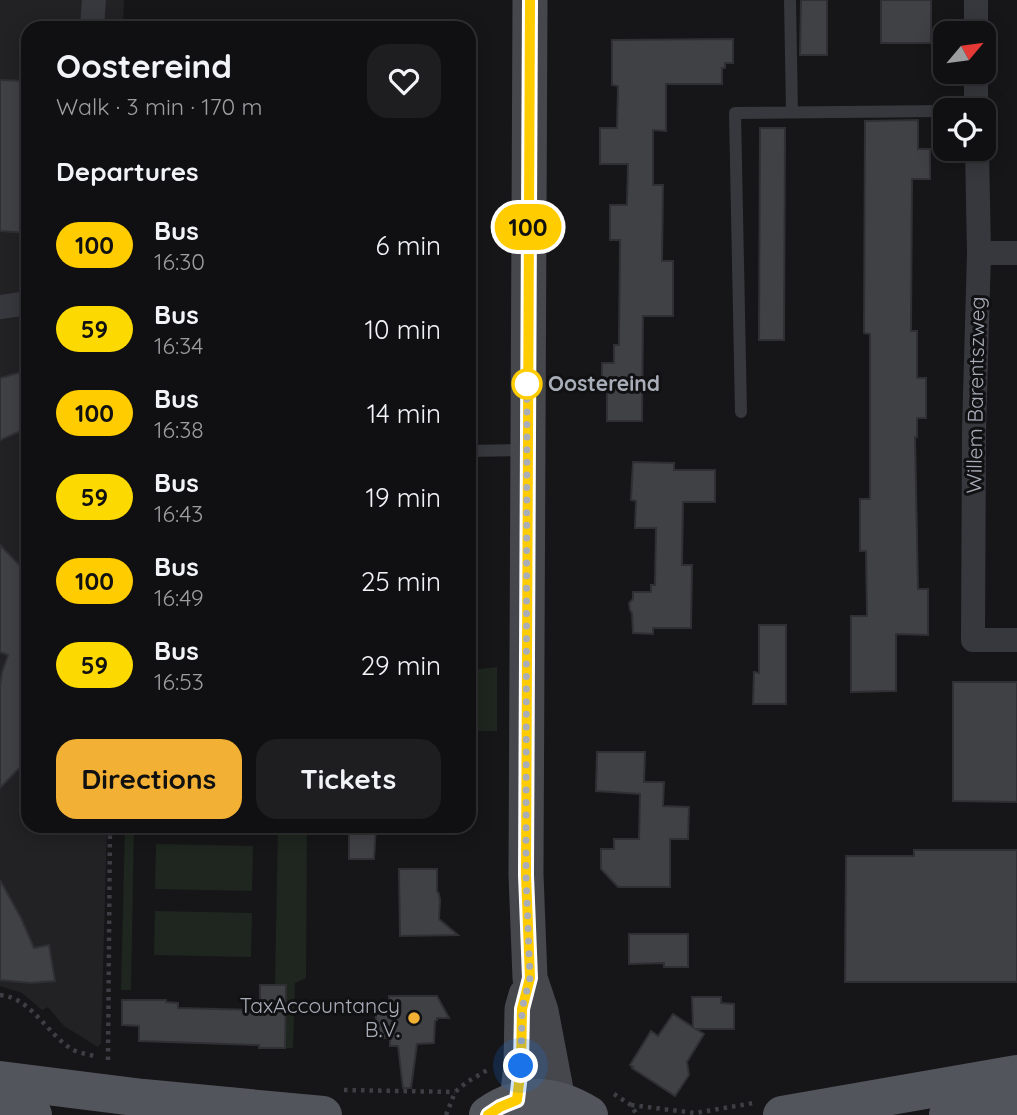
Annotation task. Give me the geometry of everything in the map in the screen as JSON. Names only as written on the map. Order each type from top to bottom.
[{"type":"main road","points":[[530,0],[526,875],[530,978],[574,1107]]},
{"type":"main road","points":[[506,1110],[521,1066],[522,1009],[530,978]]},
{"type":"main road","points":[[782,1115],[1017,1074]]},
{"type":"main road","points":[[1,1087],[143,1098],[330,1102]]},
{"type":"main road","points":[[1,1087],[33,1115]]},
{"type":"main road","points":[[506,1110],[538,1098],[574,1107]]},
{"type":"main road","points":[[948,1115],[1017,1103]]},
{"type":"street","points":[[92,21],[94,0]]},
{"type":"street","points":[[976,0],[976,21]]},
{"type":"street","name":"Willem Barentszweg","points":[[977,161],[979,253],[974,431],[973,640],[1017,640]]},
{"type":"street","points":[[979,253],[1017,253]]},
{"type":"street","points":[[0,307],[21,304]]},
{"type":"lane","points":[[790,0],[792,112]]},
{"type":"lane","points":[[741,412],[736,113],[933,111]]},
{"type":"lane","points":[[476,451],[527,450]]},
{"type":"path","points":[[108,1060],[110,833]]},
{"type":"path","points":[[0,995],[8,996],[26,1006],[71,1049],[121,1062]]},
{"type":"path","points":[[446,1115],[455,1092],[494,1067]]},
{"type":"path","points":[[330,1102],[455,1092]]},
{"type":"shaded area","points":[[0,0],[124,0],[123,21],[21,21],[21,833],[107,833],[101,1043],[98,1047],[64,1026],[48,1007],[42,1010],[22,993],[0,986]]},
{"type":"shaded area","points":[[497,667],[497,731],[476,731],[476,669]]},
{"type":"shaded area","points":[[125,833],[134,833],[131,990],[121,990]]},
{"type":"shaded area","points":[[278,833],[307,833],[306,978],[295,983],[293,1048],[285,1048],[286,986],[275,985]]},
{"type":"shaded area","points":[[156,844],[253,846],[252,891],[155,889]]},
{"type":"shaded area","points":[[155,911],[252,913],[251,957],[154,955]]},
{"type":"building","points":[[801,0],[827,0],[827,55],[800,55]]},
{"type":"building","points":[[881,0],[931,0],[931,43],[881,43]]},
{"type":"building","points":[[733,39],[733,63],[725,63],[725,68],[722,68],[722,84],[666,84],[666,131],[653,130],[653,185],[663,185],[662,261],[673,261],[673,316],[643,316],[642,421],[607,421],[607,384],[602,384],[602,363],[614,363],[614,345],[619,345],[620,240],[610,240],[610,205],[627,205],[628,164],[600,164],[600,128],[617,128],[618,86],[612,85],[612,40]]},
{"type":"building","points":[[0,80],[21,81],[21,232],[0,231]]},
{"type":"building","points":[[918,120],[918,149],[930,149],[930,179],[912,179],[911,331],[917,331],[917,378],[926,378],[926,418],[917,418],[915,437],[918,589],[928,589],[928,635],[896,634],[896,691],[851,692],[851,616],[867,616],[866,551],[860,551],[860,499],[870,499],[870,334],[864,333],[865,121]]},
{"type":"building","points":[[760,128],[785,128],[784,340],[759,340]]},
{"type":"building","points":[[21,372],[21,431],[0,440],[0,378]]},
{"type":"building","points":[[633,462],[674,463],[674,470],[715,470],[715,502],[683,502],[682,565],[692,565],[691,628],[653,628],[653,634],[633,633],[629,603],[633,599],[633,592],[651,592],[651,585],[655,585],[656,528],[635,528],[636,501],[631,500]]},
{"type":"building","points":[[0,545],[21,567],[21,766],[0,788],[0,686],[8,655],[0,652]]},
{"type":"building","points":[[759,625],[786,625],[786,704],[753,704],[754,672],[759,673]]},
{"type":"building","points":[[953,682],[1017,682],[1017,802],[953,801]]},
{"type":"building","points":[[597,752],[645,752],[644,782],[664,782],[663,806],[689,807],[688,839],[670,839],[670,887],[618,887],[601,869],[601,849],[614,849],[614,839],[639,839],[640,794],[596,791]]},
{"type":"building","points":[[349,833],[376,833],[374,859],[349,859]]},
{"type":"building","points":[[914,850],[1017,850],[1017,982],[845,982],[846,856],[914,856]]},
{"type":"building","points":[[399,869],[437,869],[439,919],[458,935],[400,936]]},
{"type":"building","points":[[0,880],[34,948],[49,945],[55,981],[31,983],[0,980]]},
{"type":"building","points":[[629,934],[688,934],[688,967],[664,967],[664,963],[629,964]]},
{"type":"building","points":[[260,985],[286,985],[285,1048],[139,1041],[139,1026],[122,1025],[122,1000],[166,1000],[178,1003],[178,1008],[260,1010]]},
{"type":"building","points":[[389,996],[437,996],[449,1018],[437,1018],[435,1021],[434,1043],[417,1044],[411,1088],[403,1088],[398,1046],[390,1046],[390,1038],[375,1038],[376,1014],[389,1014]]},
{"type":"building","points":[[692,997],[721,997],[721,1003],[734,1004],[734,1029],[696,1029],[704,1034],[687,1062],[689,1075],[675,1096],[630,1065],[651,1031],[658,1036],[673,1014],[693,1027]]},
{"type":"bus line","name":"100","points":[[488,1115],[517,1100],[521,1066],[522,1009],[530,978],[526,875],[530,0]]},
{"type":"place","name":"Oostereind","points":[[527,384]]},
{"type":"place","name":"TaxAccountancy B.V.","points":[[414,1018]]},
{"type":"route","points":[[521,1066],[522,1009],[530,978],[526,875],[527,380],[527,384]]}]
